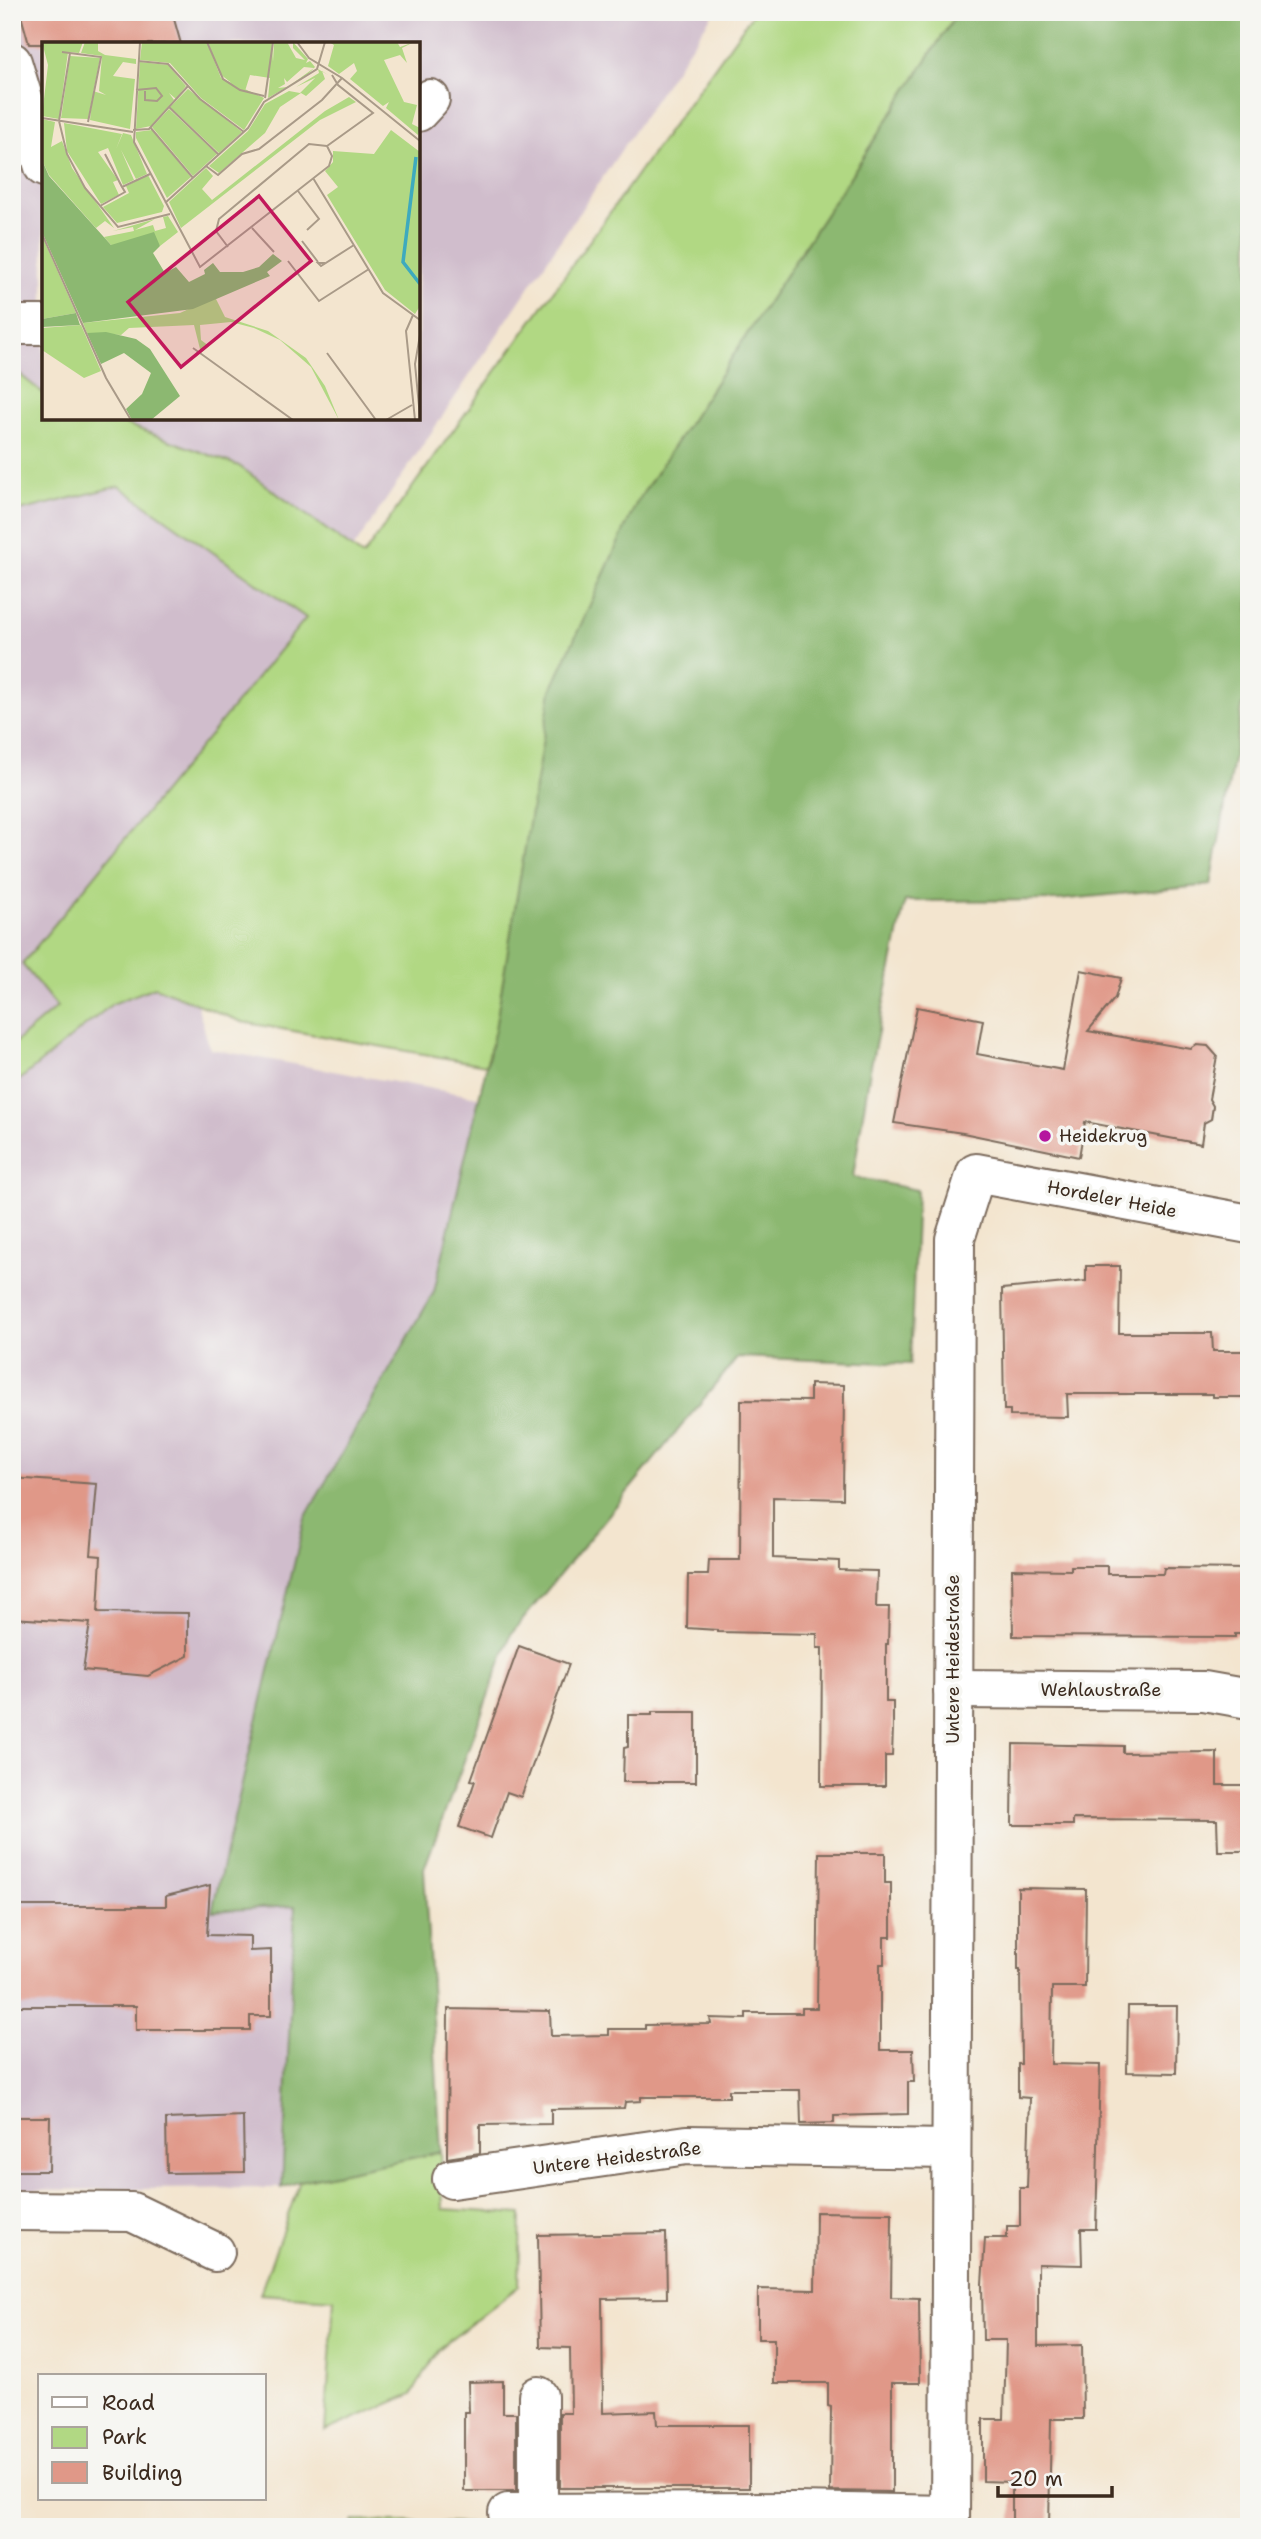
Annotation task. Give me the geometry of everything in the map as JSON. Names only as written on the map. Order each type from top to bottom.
[{"type":"street","points":[[12,62],[42,160]]},
{"type":"street","points":[[12,325],[42,325]]},
{"type":"street","name":"Hordeler Heide","points":[[976,1173],[1249,1224]]},
{"type":"street","name":"Untere Heidestraße","points":[[950,2521],[955,1239],[976,1173]]},
{"type":"street","name":"Wehlaustraße","points":[[953,1689],[1204,1691],[1249,1699]]},
{"type":"street","name":"Untere Heidestraße","points":[[452,2179],[687,2145],[951,2149]]},
{"type":"street","points":[[12,2211],[132,2212],[215,2252]]},
{"type":"street","points":[[538,2396],[523,2513],[796,2512],[950,2521]]},
{"type":"shaded area","points":[[12,12],[714,12],[152,848],[210,1049],[478,1097],[434,1292],[305,1518],[212,1911],[295,1906],[282,2188],[12,2190]]},
{"type":"green space","points":[[754,12],[958,12],[636,504],[486,1065],[242,1022],[155,987],[112,1004],[12,1086],[12,1045],[57,1007],[22,964],[306,618],[119,486],[12,513],[12,368],[42,392],[42,420],[114,420],[239,466],[363,556]]},
{"type":"green space","points":[[958,12],[1249,12],[1249,705],[1243,704],[1211,885],[1058,900],[905,901],[870,1070],[853,1177],[917,1190],[910,1364],[738,1357],[511,1634],[424,1869],[441,2152],[300,2181],[282,2188],[295,1906],[212,1911],[305,1518],[434,1292],[495,1029],[551,690],[636,504]]},
{"type":"green space","points":[[441,2152],[443,2209],[521,2214],[519,2286],[439,2349],[412,2394],[325,2431],[334,2299],[260,2294],[300,2181]]},
{"type":"green space","points":[[353,2521],[472,2524],[691,2523],[691,2527],[354,2527]]},
{"type":"building","points":[[20,12],[172,12],[180,42],[42,42],[29,44]]},
{"type":"building","points":[[1081,970],[1121,978],[1115,998],[1088,1031],[1191,1049],[1197,1045],[1208,1046],[1217,1056],[1209,1099],[1213,1106],[1211,1119],[1204,1123],[1201,1144],[1085,1122],[1079,1157],[963,1133],[894,1123],[917,1007],[983,1020],[977,1054],[1063,1070]]},
{"type":"building","points":[[1086,1266],[1120,1266],[1119,1333],[1212,1333],[1213,1351],[1249,1351],[1249,1397],[1213,1397],[1213,1394],[1067,1394],[1068,1417],[1010,1416],[1010,1410],[1004,1410],[1002,1289],[1086,1281]]},
{"type":"building","points":[[810,1384],[844,1385],[843,1499],[773,1497],[773,1558],[839,1561],[839,1570],[877,1571],[876,1607],[889,1607],[886,1702],[893,1702],[892,1756],[885,1756],[885,1786],[821,1786],[822,1648],[817,1648],[817,1634],[717,1632],[687,1628],[688,1575],[708,1575],[709,1560],[740,1560],[741,1400],[810,1401]]},
{"type":"building","points":[[12,1478],[97,1484],[91,1555],[101,1556],[98,1612],[188,1613],[188,1656],[148,1676],[83,1670],[90,1623],[12,1618]]},
{"type":"building","points":[[1071,1566],[1107,1566],[1107,1574],[1163,1574],[1164,1568],[1249,1569],[1249,1634],[1235,1634],[1235,1637],[1013,1636],[1012,1569],[1071,1570]]},
{"type":"building","points":[[519,1646],[569,1664],[521,1797],[507,1792],[491,1838],[459,1827],[475,1781],[471,1780]]},
{"type":"building","points":[[652,1712],[696,1712],[696,1782],[623,1782],[624,1748],[628,1747],[628,1715],[652,1715]]},
{"type":"building","points":[[1013,1744],[1123,1746],[1123,1753],[1217,1752],[1217,1785],[1249,1785],[1249,1851],[1218,1851],[1217,1820],[1073,1819],[1073,1825],[1012,1825]]},
{"type":"building","points":[[819,1853],[885,1853],[885,1883],[891,1883],[891,1937],[884,1937],[884,1964],[880,1964],[880,2050],[913,2050],[914,2082],[908,2082],[908,2114],[834,2116],[834,2123],[801,2124],[800,2090],[729,2090],[729,2097],[641,2097],[641,2101],[625,2102],[624,2108],[551,2109],[551,2124],[480,2125],[480,2153],[447,2158],[448,2009],[550,2011],[551,2036],[609,2035],[609,2029],[645,2029],[645,2025],[711,2024],[710,2018],[746,2019],[746,2013],[802,2013],[802,2008],[817,2008]]},
{"type":"building","points":[[210,1885],[207,1935],[250,1936],[250,1951],[271,1950],[271,2016],[250,2016],[250,2030],[136,2030],[136,2006],[12,2006],[12,1906],[166,1906],[166,1896]]},
{"type":"building","points":[[1018,1888],[1086,1889],[1085,1987],[1052,1987],[1051,2064],[1100,2065],[1096,2229],[1081,2229],[1082,2265],[1038,2264],[1038,2346],[1082,2345],[1083,2419],[1051,2419],[1049,2527],[1012,2527],[1012,2482],[983,2481],[983,2419],[1004,2419],[1006,2340],[983,2340],[985,2238],[1007,2238],[1007,2226],[1020,2226],[1020,2188],[1027,2188],[1030,2098],[1018,2097],[1018,2064],[1021,2064]]},
{"type":"building","points":[[1128,2006],[1177,2006],[1176,2073],[1127,2072]]},
{"type":"building","points":[[243,2116],[244,2172],[167,2173],[166,2119]]},
{"type":"building","points":[[12,2117],[50,2117],[49,2171],[12,2171]]},
{"type":"building","points":[[816,2212],[892,2213],[891,2297],[919,2298],[920,2383],[892,2383],[892,2492],[830,2491],[831,2407],[828,2406],[828,2383],[774,2383],[774,2339],[758,2339],[758,2289],[815,2290]]},
{"type":"building","points":[[666,2233],[667,2298],[602,2299],[603,2413],[656,2411],[657,2425],[749,2425],[749,2488],[560,2488],[560,2413],[571,2413],[570,2348],[540,2347],[538,2235]]},
{"type":"building","points":[[503,2381],[503,2413],[516,2413],[516,2491],[464,2491],[464,2412],[469,2412],[468,2382]]},
{"type":"place","name":"Heidekrug","points":[[1045,1136]]}]
